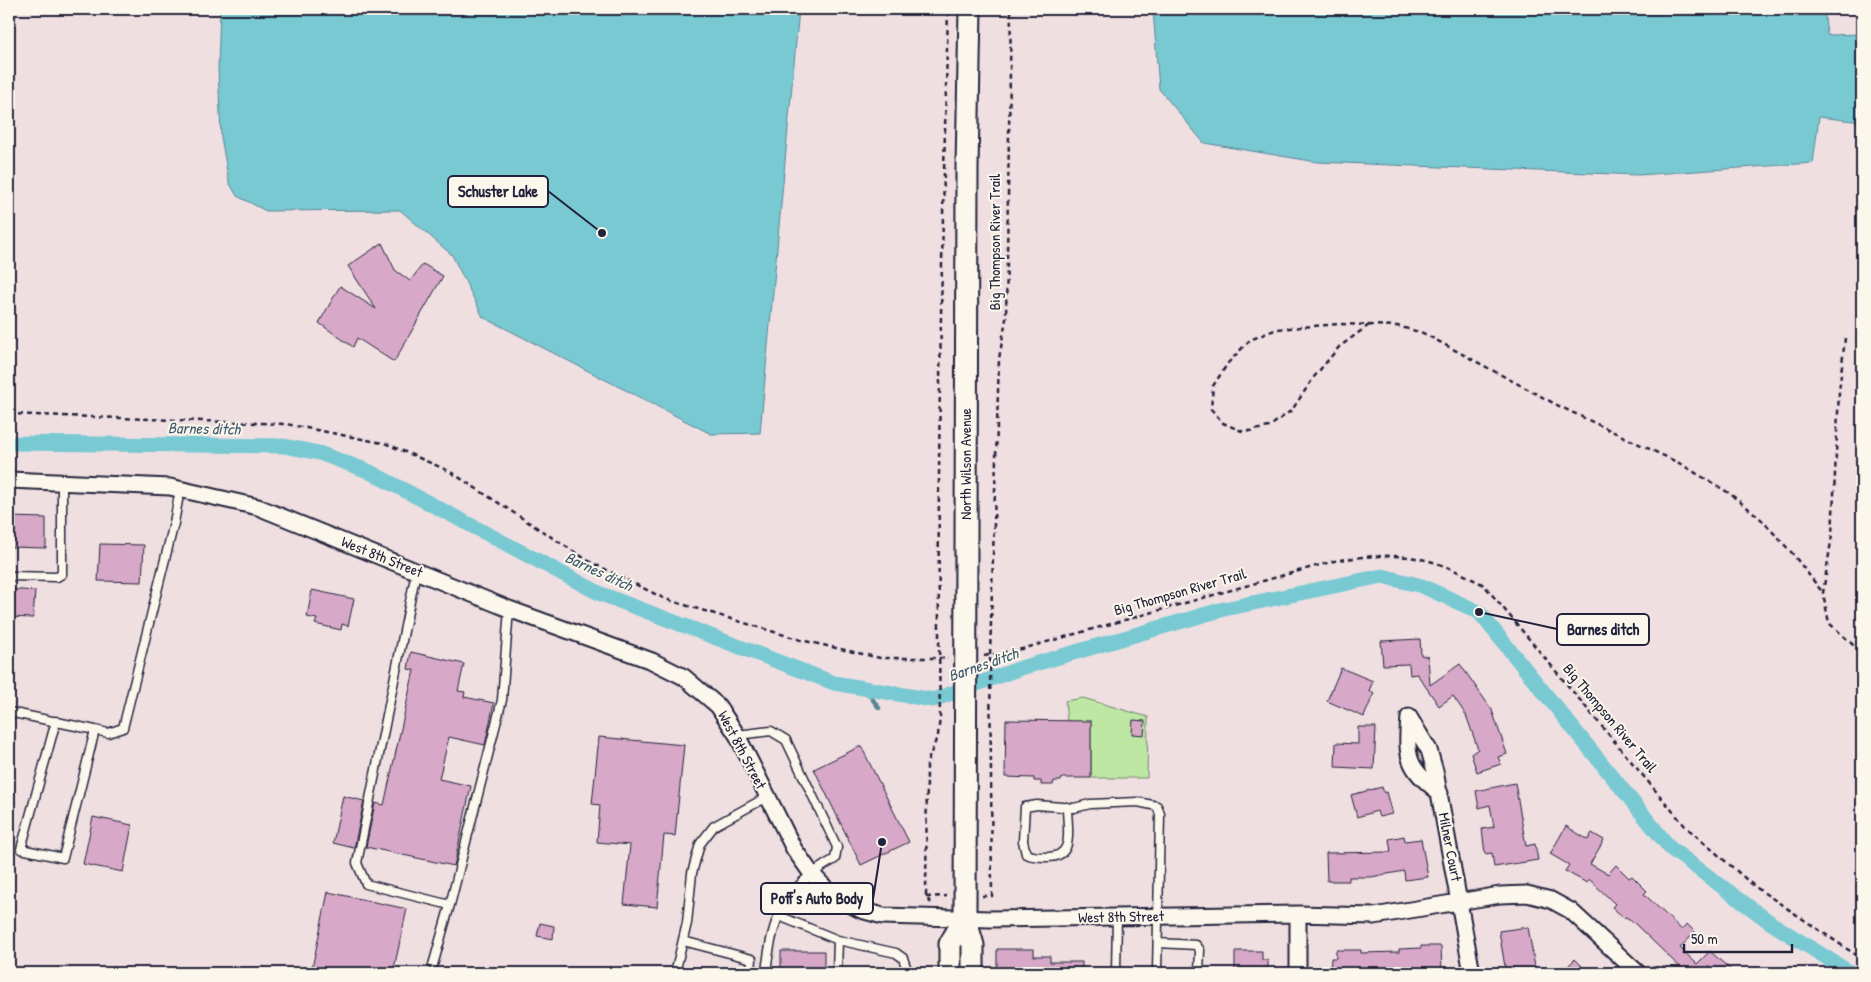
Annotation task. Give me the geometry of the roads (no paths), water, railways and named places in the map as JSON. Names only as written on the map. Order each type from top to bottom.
[{"type":"main road","name":"North Wilson Avenue","points":[[970,9],[967,178],[965,918],[973,945],[973,973]]},
{"type":"main road","name":"North Wilson Avenue","points":[[950,973],[950,944],[965,918]]},
{"type":"street","name":"West 8th Street","points":[[9,480],[180,489],[258,507],[509,609],[652,661],[684,677],[711,698],[737,735],[794,849],[811,873],[830,894],[861,910],[883,916],[936,918],[1298,914],[1374,916],[1515,894],[1540,896],[1571,911],[1638,973]]},
{"type":"street","name":"Milner Court","points":[[1440,792],[1472,973]]},
{"type":"street","points":[[1298,914],[1298,973]]},
{"type":"lane","points":[[9,576],[56,578],[62,574],[62,483]]},
{"type":"lane","points":[[9,712],[108,733],[123,728],[170,542],[180,489]]},
{"type":"lane","points":[[416,572],[357,863],[366,884],[450,905]]},
{"type":"lane","points":[[433,964],[450,905],[502,700],[509,609]]},
{"type":"lane","points":[[56,721],[21,849],[63,858],[95,730]]},
{"type":"lane","points":[[737,735],[771,731],[786,740],[837,847],[835,859],[811,873],[786,902],[770,937],[766,973]]},
{"type":"lane","points":[[675,973],[687,922],[692,873],[700,844],[714,826],[767,797]]},
{"type":"lane","points":[[1067,807],[1067,846],[1064,853],[1053,858],[1036,857],[1026,854],[1024,841],[1025,807],[1037,805],[1067,807],[1138,802],[1158,806],[1160,814],[1157,973]]},
{"type":"lane","points":[[779,916],[838,940],[896,953],[903,958],[908,973]]},
{"type":"lane","points":[[1116,973],[1117,917]]},
{"type":"lane","points":[[683,940],[752,958],[751,973]]},
{"type":"lane","points":[[838,940],[838,973]]},
{"type":"lane","points":[[1158,943],[1196,945],[1200,950],[1200,973]]},
{"type":"water","points":[[220,9],[799,9],[760,433],[711,434],[483,317],[452,255],[400,210],[266,211],[237,196],[229,182],[221,137],[218,67]]},
{"type":"water","points":[[1153,9],[1824,9],[1827,35],[1862,34],[1862,122],[1819,117],[1813,163],[1638,175],[1317,162],[1204,143],[1159,89]]},
{"type":"waterway","name":"Barnes ditch","points":[[9,443],[284,446],[319,453],[368,471],[601,594],[834,683],[933,700],[1021,668],[1224,609],[1382,576],[1422,586],[1479,612],[1670,848],[1771,923],[1851,973]]},
{"type":"waterway","points":[[865,689],[879,708]]},
{"type":"place","name":"Schuster Lake","points":[[602,233]]},
{"type":"place","name":"Barnes ditch","points":[[1479,612]]},
{"type":"place","name":"Poff's Auto Body","points":[[882,842]]}]
